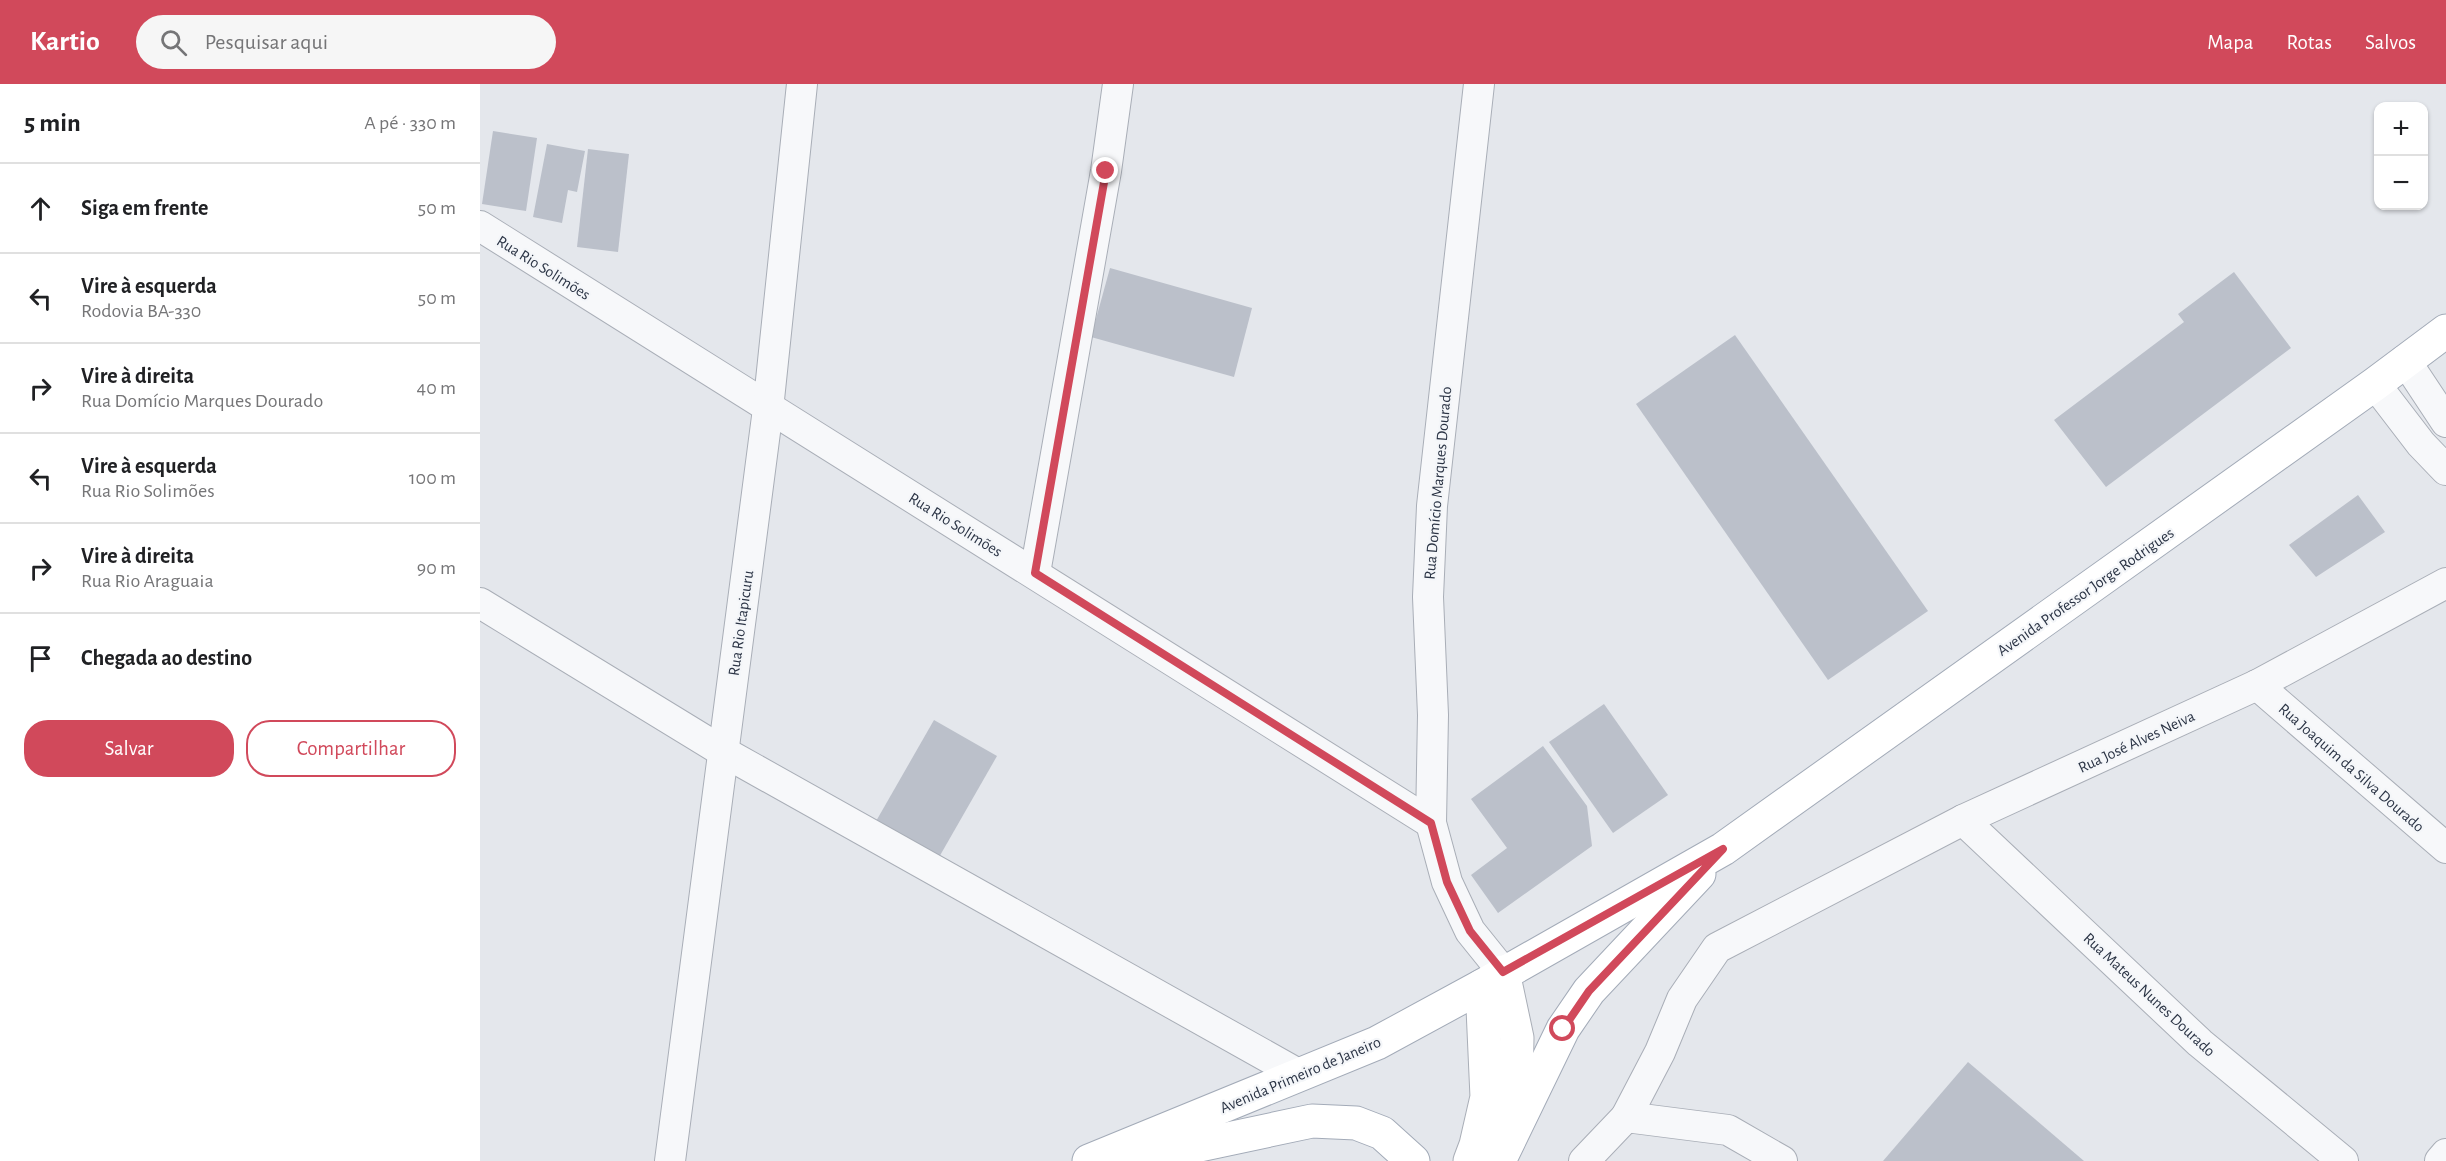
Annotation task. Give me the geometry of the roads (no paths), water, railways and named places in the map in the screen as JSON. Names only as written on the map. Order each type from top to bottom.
[{"type":"main road","name":"Avenida Professor Jorge Rodrigues","points":[[1723,849],[2446,331]]},
{"type":"main road","name":"Avenida Primeiro de Janeiro","points":[[1089,1161],[1377,1043],[1723,849]]},
{"type":"main road","points":[[1490,1160],[1563,1029],[1589,991],[1723,849]]},
{"type":"main road","points":[[1490,1160],[1516,1088],[1517,1038],[1493,979]]},
{"type":"main road","points":[[1126,1161],[1312,1121],[1356,1123],[1382,1133],[1413,1161]]},
{"type":"street","name":"Rua Rio Itapicuru","points":[[670,1161],[768,409],[802,84]]},
{"type":"street","points":[[1035,573],[1106,171],[1118,84]]},
{"type":"street","name":"Rua Domício Marques Dourado","points":[[1479,84],[1432,506],[1428,597],[1433,715],[1431,823],[1447,882],[1493,979]]},
{"type":"street","name":"Rua Rio Solimões","points":[[480,226],[768,409],[1035,573],[1431,823]]},
{"type":"street","points":[[2405,360],[2446,422]]},
{"type":"street","points":[[2375,384],[2421,444],[2446,470]]},
{"type":"street","name":"Rua José Alves Neiva","points":[[1584,1161],[1626,1117],[1660,1052],[1682,999],[1717,948],[1963,820],[2258,685],[2446,583]]},
{"type":"street","points":[[480,603],[722,751],[1300,1075]]},
{"type":"street","name":"Rua Joaquim da Silva Dourado","points":[[2258,685],[2446,848]]},
{"type":"street","name":"Rua Mateus Nunes Dourado","points":[[1963,820],[2200,1042],[2343,1161]]},
{"type":"street","points":[[1626,1117],[1728,1130],[1782,1161]]},
{"type":"street","points":[[2440,1161],[2446,1154]]}]
